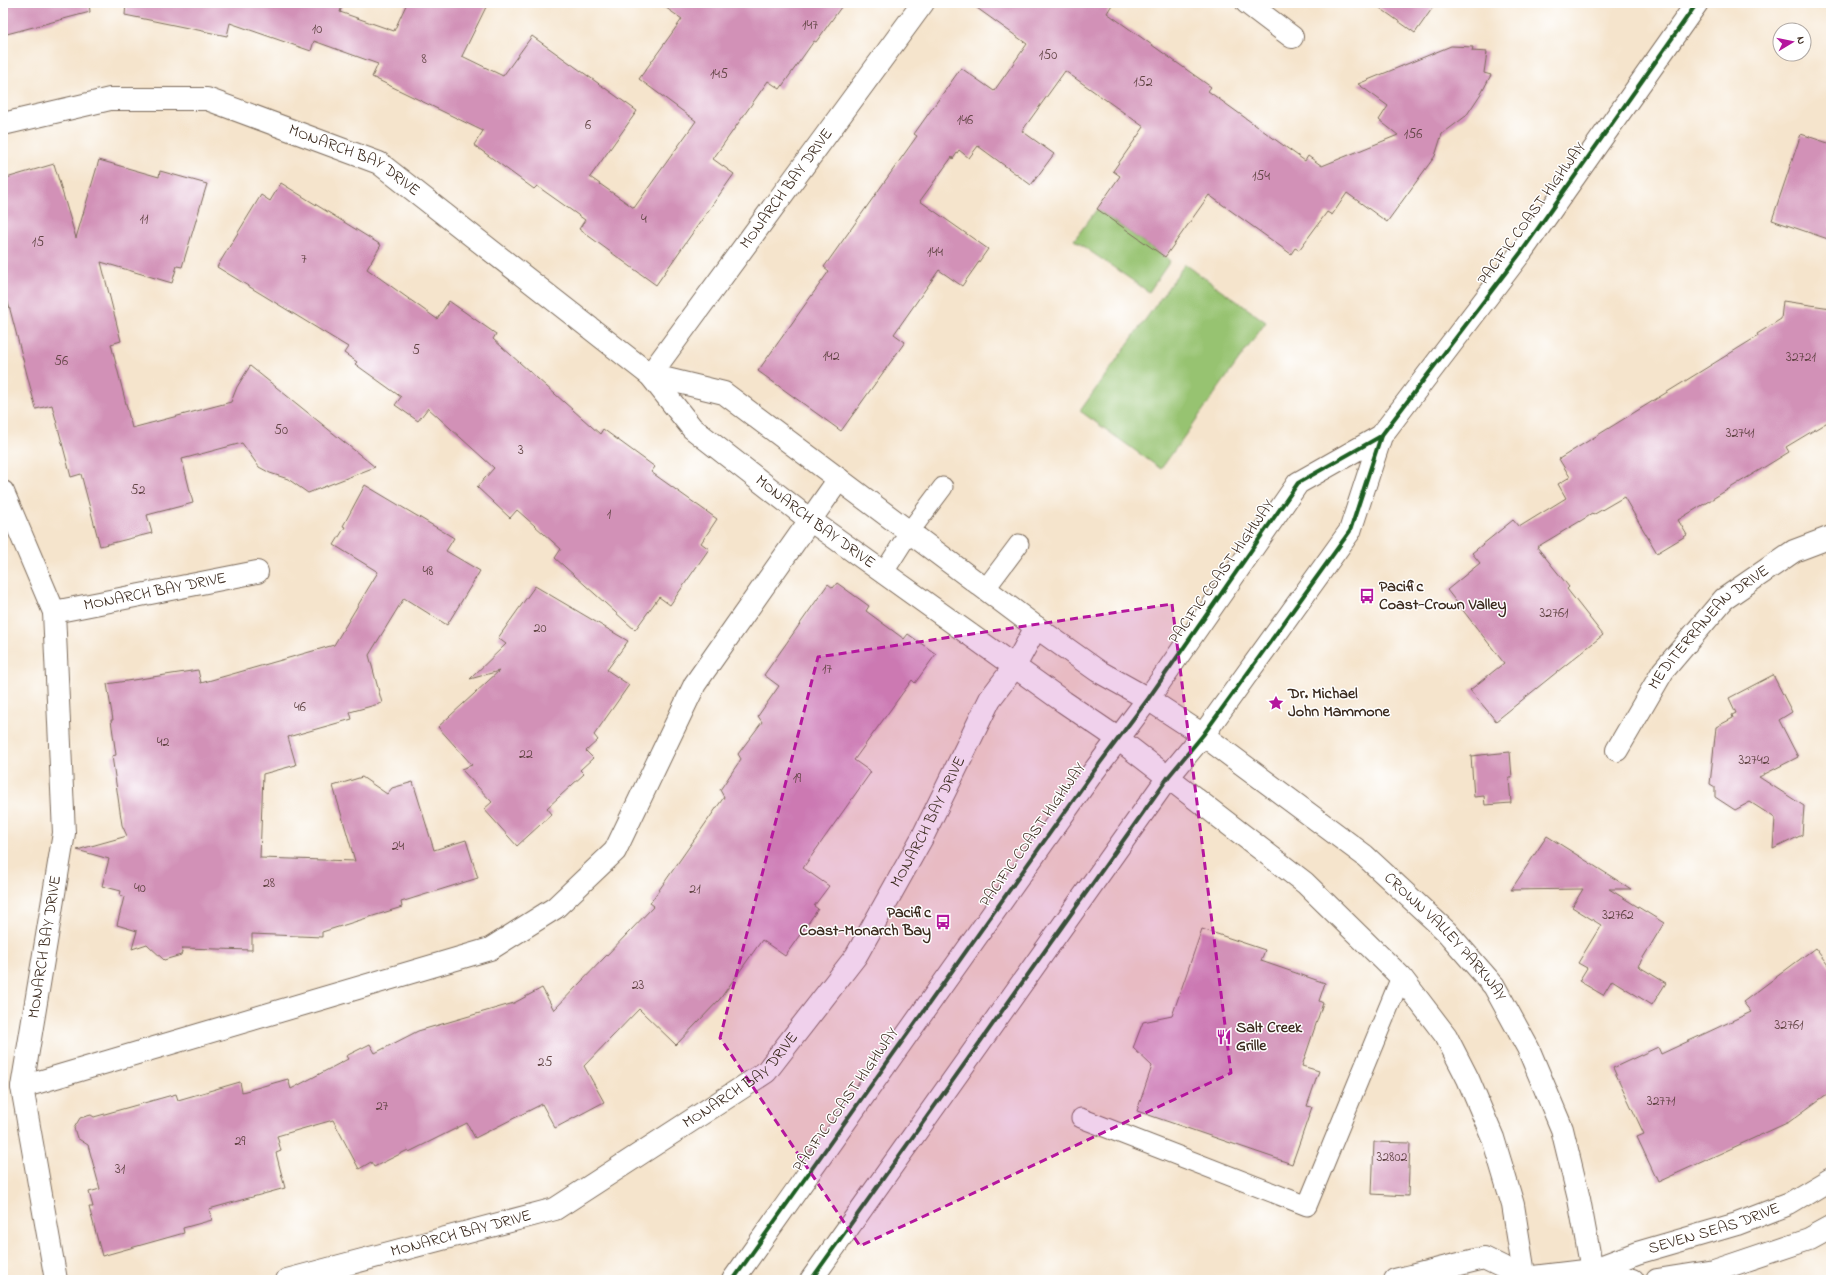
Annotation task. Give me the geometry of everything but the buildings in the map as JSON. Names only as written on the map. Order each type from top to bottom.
[{"type":"main road","name":"MONARCH BAY DRIVE","points":[[650,375],[923,3]]},
{"type":"main road","points":[[1247,3],[1292,37]]},
{"type":"main road","name":"PACIFIC COAST HIGHWAY","points":[[811,1280],[1169,776],[1203,736],[1350,531],[1381,436],[1522,251],[1697,3]]},
{"type":"main road","name":"MONARCH BAY DRIVE","points":[[3,124],[110,99],[207,99],[379,163],[650,375],[692,428],[810,520],[1064,702],[1117,738]]},
{"type":"main road","name":"MONARCH BAY DRIVE","points":[[650,375],[724,393],[1036,627],[1098,671],[1148,699]]},
{"type":"main road","name":"PACIFIC COAST HIGHWAY","points":[[733,1280],[1117,738],[1148,699],[1298,483],[1381,436]]},
{"type":"main road","points":[[22,1087],[490,949],[555,908],[615,851],[695,684],[840,479]]},
{"type":"main road","name":"MONARCH BAY DRIVE","points":[[3,492],[54,612],[64,833],[22,1087],[56,1280]]},
{"type":"main road","name":"MEDITERRANEAN DRIVE","points":[[1617,750],[1663,671],[1724,599],[1794,551],[1831,537]]},
{"type":"main road","name":"MONARCH BAY DRIVE","points":[[54,612],[257,572]]},
{"type":"main road","name":"MONARCH BAY DRIVE","points":[[287,1280],[555,1209],[766,1072],[856,956],[922,838],[990,699],[1015,666],[1036,627]]},
{"type":"main road","name":"CROWN VALLEY PARKWAY","points":[[1148,699],[1203,736],[1364,855],[1446,931],[1494,986],[1528,1048],[1562,1129],[1579,1199],[1592,1275]]},
{"type":"main road","points":[[1117,738],[1169,776],[1305,883],[1401,977],[1446,1036],[1468,1079],[1493,1138],[1514,1205],[1524,1279]]},
{"type":"main road","name":"SEVEN SEAS DRIVE","points":[[1592,1275],[1637,1253],[1737,1224],[1789,1204],[1831,1179]]},
{"type":"main road","name":"SEVEN SEAS DRIVE","points":[[1657,1280],[1714,1271],[1809,1238],[1831,1227]]},
{"type":"main road","points":[[1395,1280],[1484,1258],[1524,1279]]},
{"type":"main road","name":"SEVEN SEAS DRIVE","points":[[1524,1279],[1592,1275],[1633,1280]]},
{"type":"lane","points":[[884,572],[910,531],[943,487]]},
{"type":"lane","points":[[986,588],[1019,544]]},
{"type":"lane","points":[[1081,1118],[1308,1206],[1401,977]]},
{"type":"highlighted area","points":[[1172,604],[1231,1073],[860,1246],[720,1038],[818,657]]},
{"type":"green space","points":[[1097,209],[1170,261],[1149,292],[1074,240]]},
{"type":"green space","points":[[1185,264],[1266,322],[1161,469],[1080,411]]},
{"type":"cycle path","points":[[811,1280],[1169,776],[1203,735],[1350,531],[1381,436],[1522,251],[1697,3]]},
{"type":"cycle path","points":[[733,1280],[1091,775],[1148,699],[1298,483],[1381,436]]},
{"type":"place","name":"Pacific Coast-Crown Valley","points":[[1367,596]]},
{"type":"place","name":"Dr. Michael John Mammone","points":[[1276,703]]},
{"type":"place","name":"Pacific Coast-Monarch Bay","points":[[943,922]]},
{"type":"place","name":"Salt Creek Grille","points":[[1224,1037]]}]
